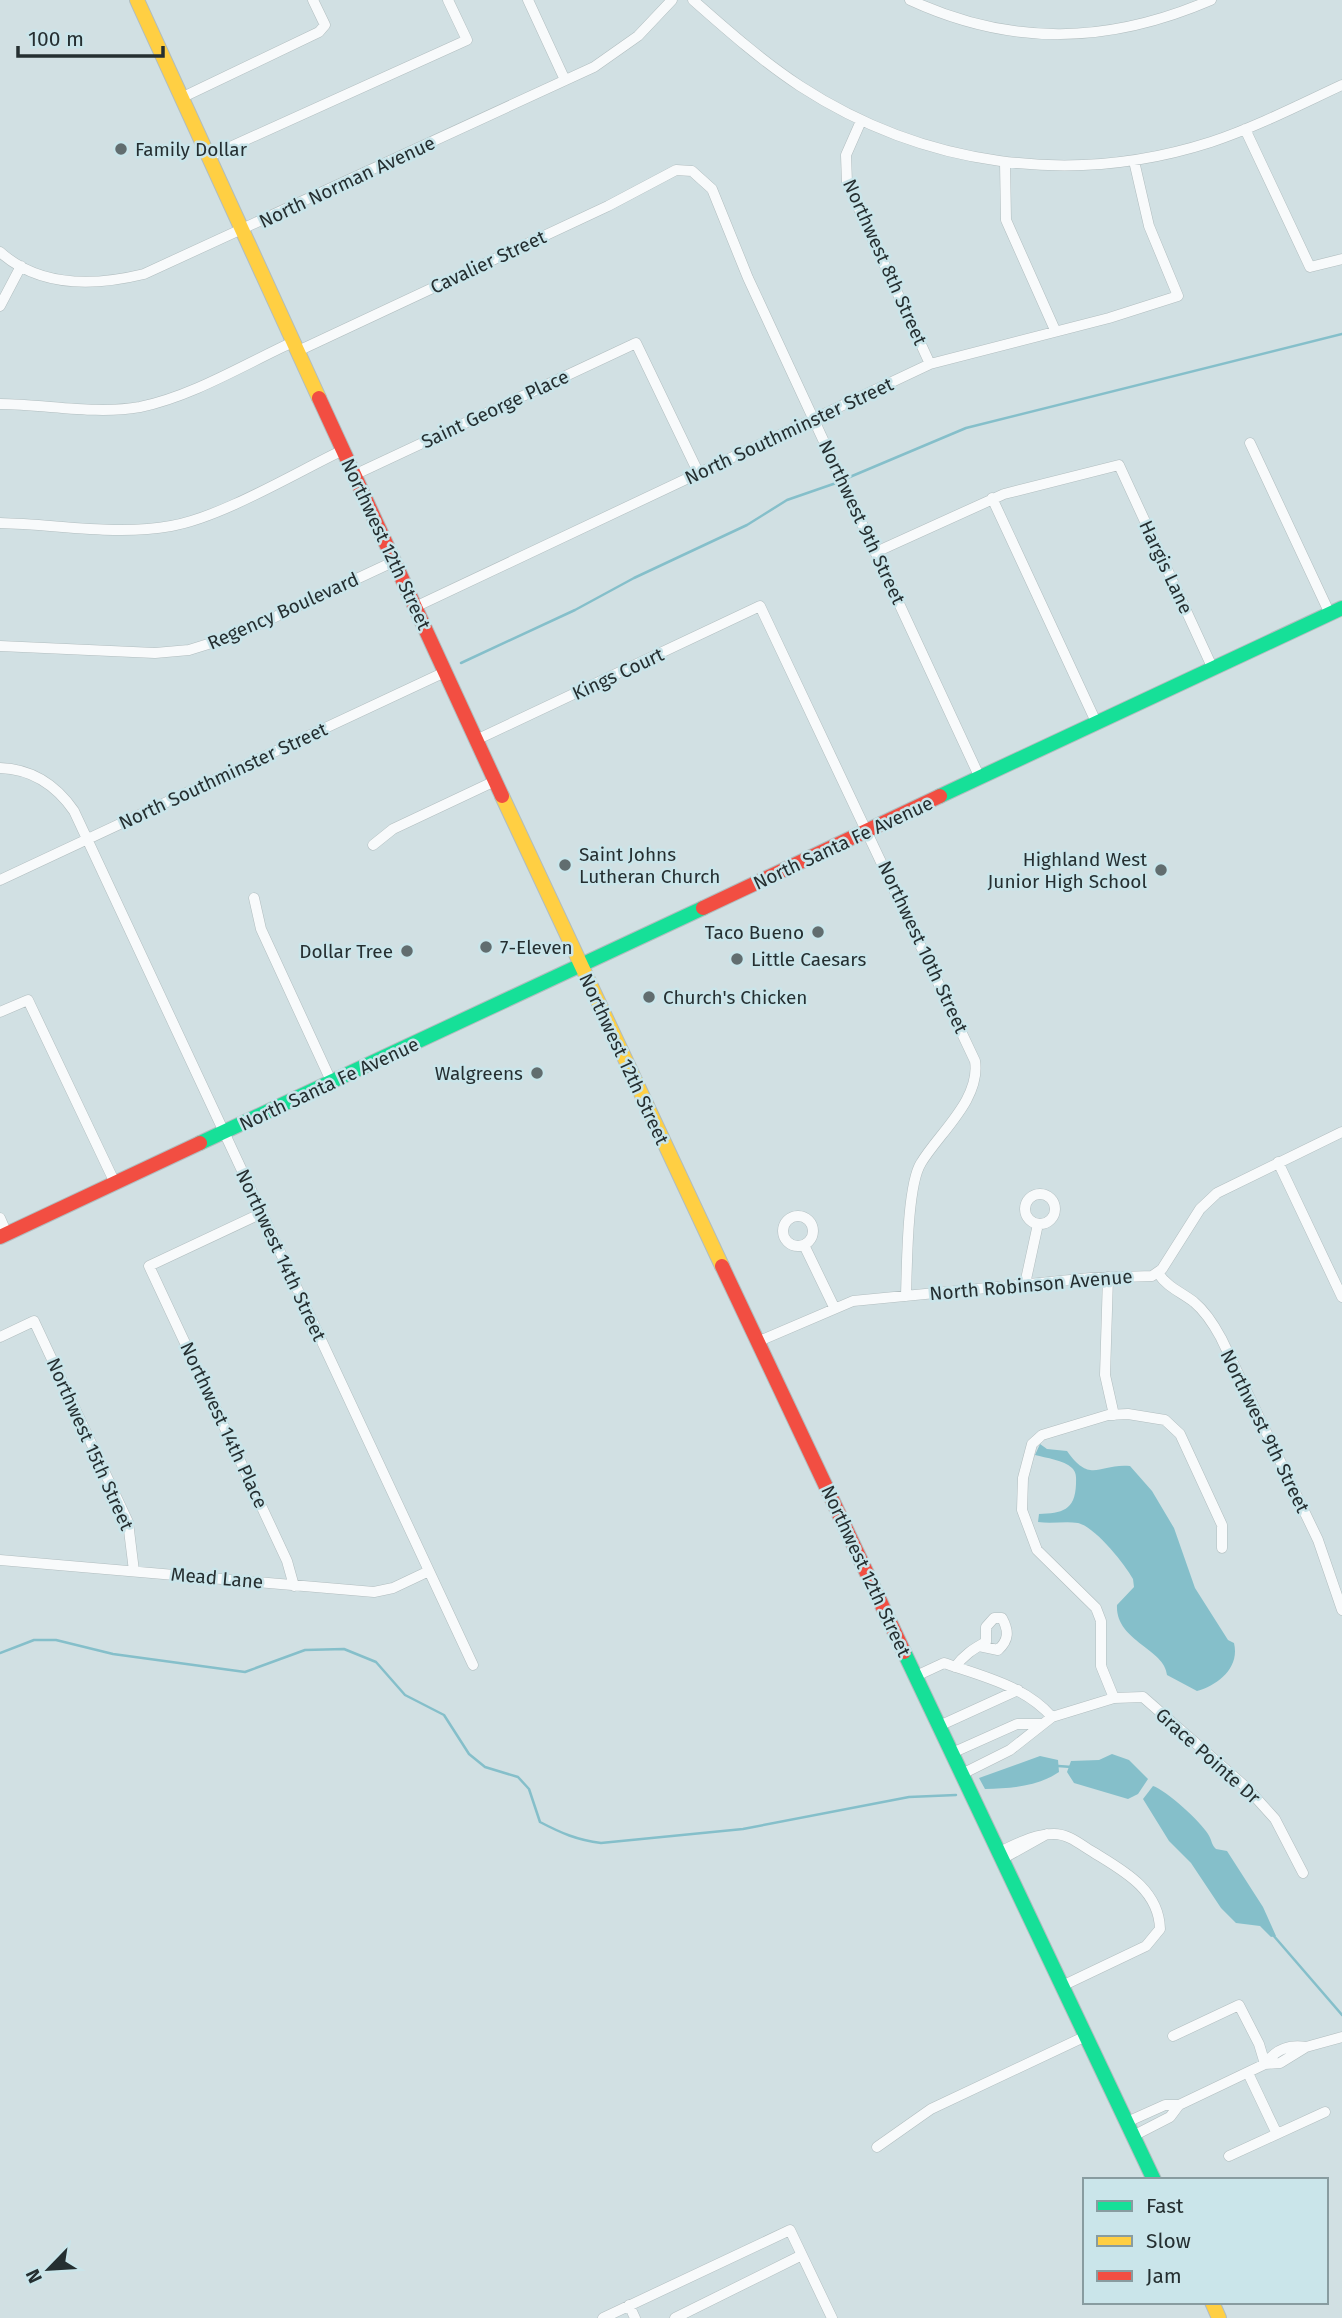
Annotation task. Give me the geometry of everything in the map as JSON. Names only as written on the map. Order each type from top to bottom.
[{"type":"main road","name":"Northwest 12th Street","points":[[137,0],[580,967],[1153,2178]]},
{"type":"main road","name":"North Santa Fe Avenue","points":[[4,1235],[1336,611]]},
{"type":"street","points":[[181,98],[320,32],[325,26],[313,0]]},
{"type":"street","points":[[208,157],[467,40],[448,0]]},
{"type":"street","points":[[528,0],[565,80]]},
{"type":"street","name":"North Norman Avenue","points":[[0,252],[20,266],[49,278],[77,283],[129,278],[160,268],[565,80],[620,50],[672,0]]},
{"type":"street","points":[[693,0],[788,78],[861,121],[938,150],[1005,163],[1073,166],[1134,161],[1187,149],[1245,129],[1342,85]]},
{"type":"street","points":[[910,0],[962,21],[996,29],[1050,35],[1119,30],[1164,19],[1212,0]]},
{"type":"street","name":"Northwest 8th Street","points":[[861,121],[846,155],[847,183],[930,364]]},
{"type":"street","points":[[1245,129],[1310,267],[1342,259]]},
{"type":"street","name":"North Southminster Street","points":[[415,607],[930,364],[1178,296],[1149,226],[1134,161]]},
{"type":"street","points":[[1005,163],[1006,220],[1055,330]]},
{"type":"street","name":"Cavalier Street","points":[[0,404],[115,409],[141,407],[295,347],[608,206],[676,170]]},
{"type":"street","name":"Northwest 9th Street","points":[[676,170],[692,171],[712,189],[743,265],[981,778]]},
{"type":"street","points":[[0,306],[20,266]]},
{"type":"street","name":"Saint George Place","points":[[354,475],[636,344],[699,474]]},
{"type":"street","points":[[1250,443],[1336,611]]},
{"type":"street","points":[[0,523],[97,529],[172,526],[212,512],[343,450]]},
{"type":"street","name":"Hargis Lane","points":[[992,498],[1119,465],[1213,669]]},
{"type":"street","points":[[876,552],[992,498],[1097,724]]},
{"type":"street","name":"Regency Boulevard","points":[[0,646],[141,653],[190,650],[234,636],[394,561]]},
{"type":"street","name":"Kings Court","points":[[476,740],[760,606]]},
{"type":"street","name":"Northwest 10th Street","points":[[760,606],[974,1056],[976,1068],[971,1091],[916,1173],[906,1296]]},
{"type":"street","name":"North Southminster Street","points":[[0,880],[445,672]]},
{"type":"street","name":"Northwest 14th Street","points":[[0,768],[26,772],[47,782],[67,802],[473,1665]]},
{"type":"street","points":[[373,845],[393,829],[495,781]]},
{"type":"street","points":[[254,898],[261,929],[332,1083]]},
{"type":"street","points":[[0,1012],[28,1000],[115,1183]]},
{"type":"street","name":"North Robinson Avenue","points":[[757,1342],[853,1301],[1158,1273],[1200,1209],[1210,1199],[1278,1162],[1342,1132]]},
{"type":"street","points":[[1278,1162],[1338,1280],[1342,1297]]},
{"type":"street","name":"Northwest 14th Place","points":[[262,1213],[149,1266],[287,1560],[294,1586]]},
{"type":"street","points":[[0,1218],[4,1235]]},
{"type":"street","points":[[1025,1284],[1038,1224]]},
{"type":"street","points":[[804,1245],[834,1307]]},
{"type":"street","name":"Northwest 9th Street","points":[[1158,1273],[1164,1281],[1195,1303],[1216,1330],[1318,1540],[1342,1610]]},
{"type":"street","points":[[1108,1277],[1105,1375],[1114,1415]]},
{"type":"street","name":"Northwest 15th Street","points":[[0,1337],[34,1321],[128,1522],[134,1571]]},
{"type":"street","points":[[1114,1698],[1101,1666],[1101,1621],[1096,1608],[1037,1550],[1021,1510],[1020,1496],[1032,1444],[1042,1435],[1114,1415],[1155,1417],[1174,1426],[1222,1525],[1222,1548]]},
{"type":"street","name":"Mead Lane","points":[[0,1560],[294,1586],[382,1591],[429,1572]]},
{"type":"street","points":[[955,1667],[965,1654],[979,1646]]},
{"type":"street","points":[[916,1676],[944,1664],[955,1667],[1018,1690],[1041,1704],[1052,1717]]},
{"type":"street","points":[[939,1726],[1018,1690]]},
{"type":"street","name":"Grace Pointe Dr","points":[[962,1774],[1010,1749],[1052,1717],[1114,1698],[1143,1697],[1248,1789],[1275,1819],[1303,1873]]},
{"type":"street","points":[[952,1753],[1017,1724],[1042,1724]]},
{"type":"street","points":[[1000,1855],[1048,1834],[1065,1835],[1130,1875],[1144,1888],[1160,1922],[1160,1929],[1146,1946],[1062,1986]]},
{"type":"street","points":[[1173,2036],[1239,2004],[1265,2064]]},
{"type":"street","points":[[877,2147],[917,2116],[1086,2036]]},
{"type":"street","points":[[1130,2129],[1170,2117],[1179,2105],[1265,2064],[1273,2053],[1293,2045],[1306,2047],[1342,2037]]},
{"type":"street","points":[[1248,2073],[1277,2134]]},
{"type":"street","points":[[1229,2156],[1325,2112]]},
{"type":"street","points":[[603,2318],[790,2230],[832,2318]]},
{"type":"street","points":[[675,2318],[802,2255]]},
{"type":"street","points":[[629,2305],[635,2318]]},
{"type":"water","points":[[1040,1444],[1047,1449],[1067,1451],[1075,1461],[1089,1470],[1130,1466],[1152,1491],[1174,1528],[1195,1588],[1228,1640],[1234,1643],[1234,1660],[1220,1680],[1197,1691],[1167,1675],[1158,1658],[1131,1636],[1118,1617],[1117,1605],[1134,1587],[1133,1579],[1116,1555],[1092,1531],[1078,1523],[1038,1522],[1039,1514],[1061,1511],[1070,1505],[1076,1484],[1075,1472],[1069,1465],[1035,1455]]},
{"type":"water","points":[[1112,1754],[1129,1760],[1148,1779],[1138,1794],[1128,1799],[1074,1783],[1067,1772],[1071,1761],[1099,1760]]},
{"type":"water","points":[[1040,1756],[1058,1760],[1059,1772],[1033,1784],[1004,1788],[985,1789],[979,1778]]},
{"type":"water","points":[[1153,1786],[1191,1815],[1204,1829],[1216,1849],[1227,1851],[1263,1907],[1276,1936],[1271,1937],[1260,1926],[1236,1923],[1221,1908],[1191,1863],[1169,1841],[1143,1799]]},
{"type":"waterway","points":[[845,479],[966,428],[1342,334]]},
{"type":"waterway","points":[[461,663],[747,525],[787,500],[839,482]]},
{"type":"waterway","points":[[0,1653],[34,1640],[56,1640],[113,1654],[245,1672],[305,1650],[344,1649],[376,1662],[405,1695],[444,1715],[469,1754],[485,1767],[518,1777],[529,1789],[540,1822],[569,1835],[601,1843],[743,1829],[909,1797],[956,1795]]},
{"type":"waterway","points":[[1058,1766],[1072,1767]]},
{"type":"waterway","points":[[1273,1935],[1342,2015]]},
{"type":"traffic: fast","points":[[940,796],[1342,608]]},
{"type":"traffic: fast","points":[[200,1143],[703,908]]},
{"type":"traffic: fast","points":[[904,1652],[1153,2178]]},
{"type":"traffic: slow","points":[[137,0],[319,398]]},
{"type":"traffic: slow","points":[[502,796],[722,1266]]},
{"type":"traffic: slow","points":[[1213,2304],[1219,2318]]},
{"type":"traffic: jam","points":[[319,398],[502,796]]},
{"type":"traffic: jam","points":[[703,908],[940,796]]},
{"type":"traffic: jam","points":[[0,1237],[200,1143]]},
{"type":"traffic: jam","points":[[722,1266],[904,1652]]},
{"type":"place","name":"Family Dollar","points":[[121,149]]},
{"type":"place","name":"Saint Johns Lutheran Church","points":[[565,865]]},
{"type":"place","name":"Highland West Junior High School","points":[[1161,870]]},
{"type":"place","name":"Taco Bueno","points":[[818,932]]},
{"type":"place","name":"7-Eleven","points":[[486,947]]},
{"type":"place","name":"Dollar Tree","points":[[407,951]]},
{"type":"place","name":"Little Caesars","points":[[737,959]]},
{"type":"place","name":"Church's Chicken","points":[[649,997]]},
{"type":"place","name":"Walgreens","points":[[537,1073]]}]
